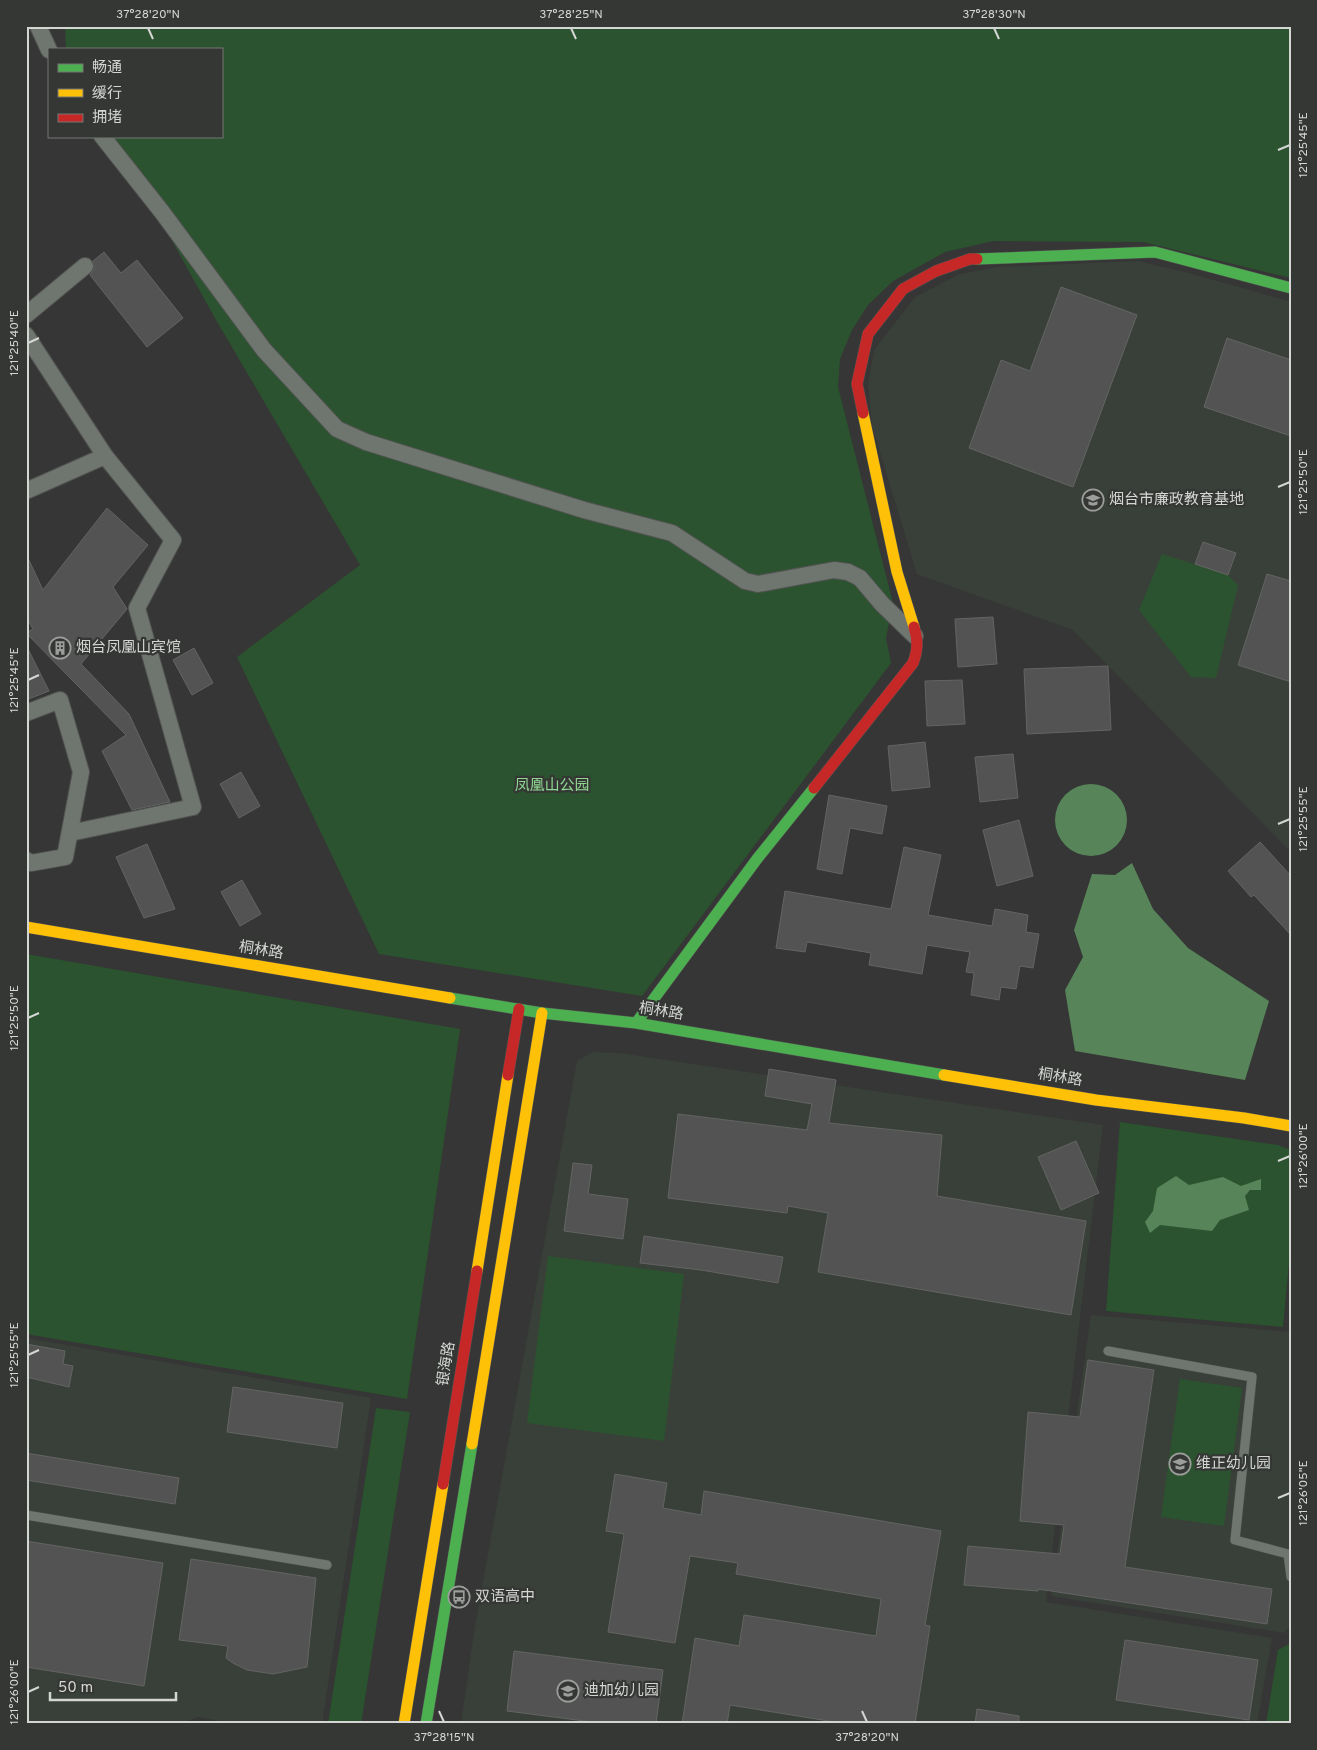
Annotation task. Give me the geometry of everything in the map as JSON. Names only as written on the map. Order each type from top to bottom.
[{"type":"street","points":[[38,26],[48,48]]},
{"type":"street","points":[[104,138],[162,212],[264,350],[336,429],[366,442],[584,510],[672,533],[745,581],[758,584],[834,570],[848,572],[860,578],[882,604],[917,638]]},
{"type":"street","points":[[636,1023],[757,859],[913,663],[917,652],[917,638],[897,572],[856,384],[868,334],[903,289],[936,271],[970,259],[1155,252],[1291,288]]},
{"type":"street","points":[[26,315],[85,266]]},
{"type":"street","points":[[26,335],[105,456],[173,540],[137,608],[193,807],[70,833]]},
{"type":"street","points":[[26,491],[105,456]]},
{"type":"street","points":[[26,714],[60,700],[81,772],[65,857],[31,863],[26,860]]},
{"type":"street","name":"桐林路","points":[[26,927],[542,1013],[636,1023],[1096,1100],[1244,1118],[1291,1126]]},
{"type":"street","name":"银海路","points":[[404,1724],[519,1009]]},
{"type":"street","points":[[426,1724],[542,1013]]},
{"type":"lane","points":[[1108,1352],[1252,1377],[1235,1540],[1288,1554],[1291,1578]]},
{"type":"lane","points":[[26,1515],[328,1565]]},
{"type":"shaded area","name":"烟台市廉政教育基地","points":[[1138,261],[1189,273],[1291,302],[1291,852],[1073,630],[917,574],[872,426],[868,386],[874,350],[915,297],[960,274],[997,267]]},
{"type":"shaded area","points":[[1091,784],[1111,790],[1121,800],[1127,820],[1121,840],[1111,850],[1091,856],[1071,850],[1061,840],[1055,820],[1061,800],[1071,790]]},
{"type":"shaded area","points":[[1132,863],[1153,909],[1188,948],[1269,1001],[1245,1080],[1075,1051],[1065,990],[1083,957],[1074,930],[1092,874],[1115,875]]},
{"type":"shaded area","points":[[593,1052],[619,1053],[1103,1125],[1046,1602],[1272,1638],[1257,1724],[461,1724],[474,1632],[577,1061]]},
{"type":"shaded area","points":[[1176,1176],[1189,1185],[1223,1177],[1241,1186],[1261,1179],[1261,1190],[1250,1190],[1245,1196],[1249,1210],[1220,1220],[1212,1231],[1160,1225],[1150,1233],[1145,1222],[1153,1211],[1157,1188]]},
{"type":"shaded area","name":"维正幼儿园","points":[[1091,1315],[1291,1332],[1291,1625],[1284,1633],[1051,1596]]},
{"type":"shaded area","points":[[26,1338],[371,1398],[322,1724],[236,1724],[198,1717],[179,1724],[26,1724]]},
{"type":"green space","name":"凤凰山公园","points":[[65,26],[1291,26],[1291,278],[1143,242],[993,241],[945,252],[893,281],[868,305],[852,330],[840,359],[838,387],[893,603],[886,638],[891,663],[642,996],[379,954],[237,657],[360,565],[216,320],[115,138],[222,138],[222,48],[66,48]]},
{"type":"green space","points":[[1162,554],[1228,575],[1238,585],[1216,678],[1191,677],[1139,610]]},
{"type":"green space","points":[[26,954],[460,1029],[407,1399],[26,1334]]},
{"type":"green space","points":[[1120,1122],[1278,1145],[1291,1150],[1291,1241],[1283,1327],[1106,1311]]},
{"type":"green space","points":[[548,1256],[684,1274],[664,1441],[527,1423]]},
{"type":"green space","points":[[1180,1379],[1242,1388],[1224,1526],[1161,1517]]},
{"type":"green space","points":[[376,1408],[410,1412],[361,1724],[328,1724]]},
{"type":"green space","points":[[1291,1643],[1291,1724],[1266,1724],[1278,1650]]},
{"type":"building","points":[[104,252],[121,273],[137,260],[183,318],[147,347],[90,275],[94,269],[93,261]]},
{"type":"building","points":[[1061,287],[1137,315],[1073,487],[969,448],[1001,360],[1030,371]]},
{"type":"building","points":[[1227,338],[1291,360],[1291,436],[1204,407]]},
{"type":"building","name":"烟台凤凰山宾馆","points":[[107,508],[148,545],[113,587],[127,609],[81,664],[129,714],[170,802],[132,810],[102,751],[126,735],[26,633],[33,629],[26,616],[26,554],[43,590]]},
{"type":"building","points":[[1203,542],[1236,553],[1228,575],[1195,564]]},
{"type":"building","points":[[1267,574],[1291,581],[1291,682],[1238,665]]},
{"type":"building","points":[[993,617],[997,664],[958,667],[955,619]]},
{"type":"building","points":[[26,645],[49,691],[26,700]]},
{"type":"building","points":[[194,648],[213,683],[192,695],[173,660]]},
{"type":"building","points":[[1108,666],[1111,730],[1027,734],[1024,669]]},
{"type":"building","points":[[962,680],[965,724],[927,726],[925,681]]},
{"type":"building","points":[[925,742],[930,787],[892,791],[888,746]]},
{"type":"building","points":[[1013,754],[1018,798],[980,802],[975,757]]},
{"type":"building","points":[[241,772],[260,806],[239,818],[220,784]]},
{"type":"building","points":[[829,795],[887,806],[882,834],[850,828],[842,874],[817,869]]},
{"type":"building","points":[[1019,820],[1033,876],[997,886],[983,830]]},
{"type":"building","points":[[1260,842],[1291,876],[1291,935],[1254,895],[1251,897],[1228,871]]},
{"type":"building","points":[[147,844],[175,909],[144,918],[116,857]]},
{"type":"building","points":[[904,847],[941,855],[928,915],[992,926],[995,909],[1028,915],[1026,932],[1039,934],[1033,968],[1020,966],[1016,989],[1001,987],[999,1000],[971,995],[974,973],[966,972],[970,952],[927,945],[922,974],[869,965],[871,953],[807,942],[805,952],[776,948],[785,891],[891,909]]},
{"type":"building","points":[[242,880],[261,914],[240,926],[221,892]]},
{"type":"building","points":[[769,1069],[836,1080],[829,1123],[942,1135],[937,1196],[1086,1221],[1071,1315],[818,1272],[828,1213],[788,1206],[787,1213],[668,1198],[678,1114],[807,1130],[812,1104],[765,1096]]},
{"type":"building","points":[[1076,1141],[1099,1193],[1061,1210],[1038,1157]]},
{"type":"building","points":[[573,1163],[592,1165],[588,1194],[628,1199],[623,1239],[564,1231]]},
{"type":"building","points":[[644,1236],[783,1257],[778,1283],[701,1270],[640,1263]]},
{"type":"building","points":[[26,1344],[65,1351],[63,1364],[73,1366],[69,1387],[26,1377]]},
{"type":"building","points":[[1088,1360],[1154,1370],[1125,1567],[1272,1589],[1267,1624],[1038,1589],[1038,1591],[964,1585],[968,1546],[1060,1554],[1064,1525],[1020,1521],[1028,1412],[1080,1417]]},
{"type":"building","points":[[233,1387],[343,1403],[337,1448],[227,1432]]},
{"type":"building","points":[[26,1453],[179,1478],[175,1504],[26,1480]]},
{"type":"building","points":[[615,1474],[667,1483],[663,1508],[701,1515],[704,1491],[941,1531],[925,1625],[930,1626],[915,1724],[847,1724],[730,1705],[727,1724],[682,1724],[695,1638],[739,1646],[744,1615],[876,1636],[881,1599],[736,1574],[738,1563],[690,1556],[675,1643],[608,1632],[624,1534],[606,1531]]},
{"type":"building","points":[[26,1541],[163,1563],[144,1686],[26,1667]]},
{"type":"building","points":[[191,1559],[316,1578],[307,1667],[273,1674],[247,1670],[226,1658],[228,1646],[179,1640]]},
{"type":"building","points":[[1125,1640],[1258,1660],[1249,1720],[1116,1700]]},
{"type":"building","points":[[514,1651],[663,1670],[656,1724],[608,1724],[507,1711]]},
{"type":"building","points":[[977,1709],[1019,1716],[1019,1724],[975,1724]]},
{"type":"traffic: fast","points":[[977,259],[1155,252],[1291,288]]},
{"type":"traffic: fast","points":[[636,1023],[757,859],[814,788]]},
{"type":"traffic: fast","points":[[450,998],[542,1013],[636,1023],[944,1075]]},
{"type":"traffic: fast","points":[[426,1724],[472,1444]]},
{"type":"traffic: slow","points":[[863,413],[897,572],[914,627]]},
{"type":"traffic: slow","points":[[26,927],[450,998]]},
{"type":"traffic: slow","points":[[472,1444],[542,1013]]},
{"type":"traffic: slow","points":[[477,1271],[508,1075]]},
{"type":"traffic: slow","points":[[944,1075],[1096,1100],[1244,1118],[1291,1126]]},
{"type":"traffic: slow","points":[[404,1724],[443,1484]]},
{"type":"traffic: jam","points":[[863,413],[857,384],[868,334],[903,289],[936,271],[970,259],[977,259]]},
{"type":"traffic: jam","points":[[814,788],[913,663],[917,645],[914,627]]},
{"type":"traffic: jam","points":[[508,1075],[519,1009]]},
{"type":"traffic: jam","points":[[443,1484],[477,1271]]},
{"type":"place","name":"烟台市廉政教育基地","points":[[1093,500]]},
{"type":"place","name":"烟台凤凰山宾馆","points":[[60,648]]},
{"type":"place","name":"维正幼儿园","points":[[1180,1464]]},
{"type":"place","name":"双语高中","points":[[459,1597]]},
{"type":"place","name":"迪加幼儿园","points":[[568,1691]]}]
